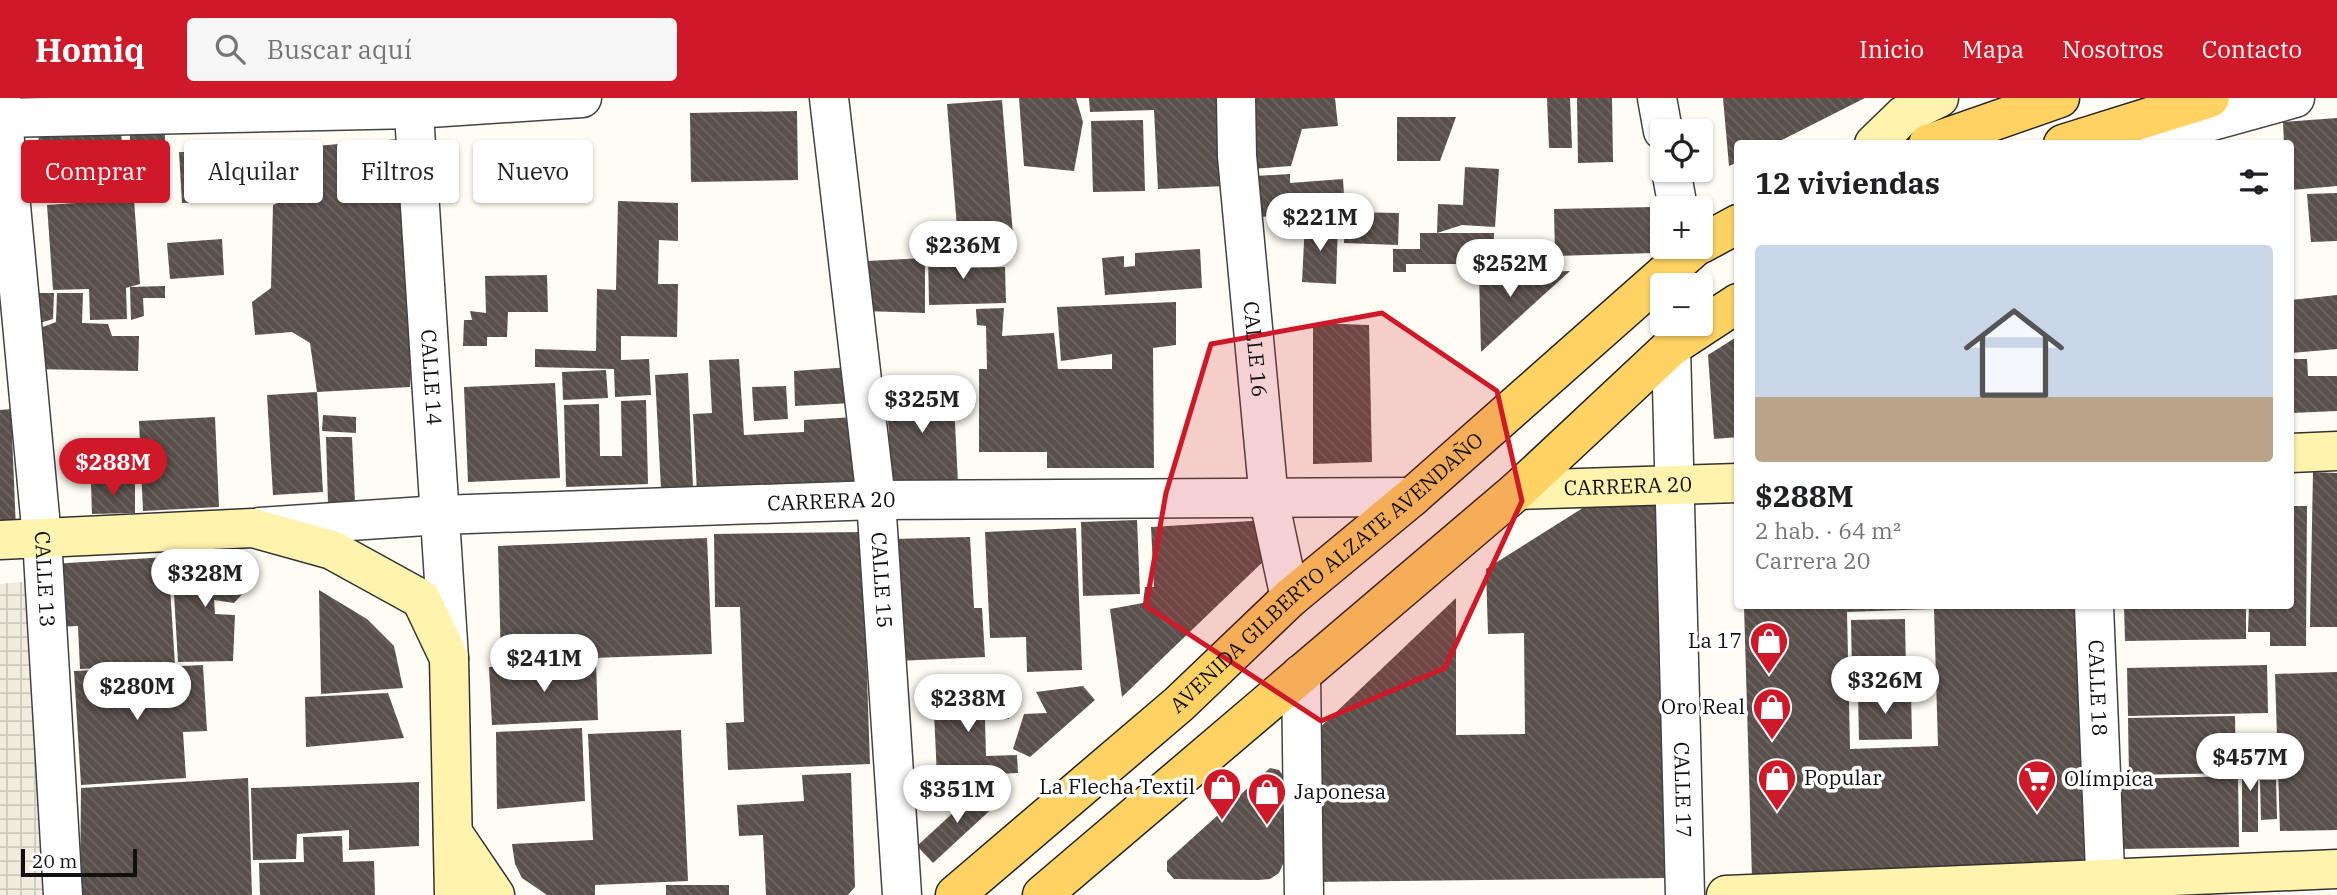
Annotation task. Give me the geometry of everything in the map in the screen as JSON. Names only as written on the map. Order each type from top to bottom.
[{"type":"main road","points":[[1878,140],[1904,115],[1939,98]]},
{"type":"main road","points":[[1939,140],[2060,98]]},
{"type":"main road","points":[[2076,140],[2210,98]]},
{"type":"main road","name":"AVENIDA GILBERTO ALZATE AVENDAÑO","points":[[1713,236],[1734,226]]},
{"type":"main road","name":"AVENIDA GILBERTO ALZATE AVENDAÑO","points":[[955,895],[1179,704],[1290,598],[1412,497],[1552,375],[1679,259]]},
{"type":"main road","points":[[1042,895],[1518,490],[1671,347],[1734,306]]},
{"type":"main road","points":[[2294,453],[2337,451]]},
{"type":"main road","name":"CARRERA 20","points":[[1518,490],[1734,483]]},
{"type":"main road","name":"CARRERA 20","points":[[0,540],[253,528],[332,550],[390,580]]},
{"type":"main road","name":"CALLE 14","points":[[390,580],[421,600],[449,658],[454,895]]},
{"type":"main road","points":[[453,833],[495,895]]},
{"type":"main road","points":[[1726,895],[2106,887],[2337,869]]},
{"type":"street","points":[[1,111],[582,98]]},
{"type":"street","name":"CALLE 15","points":[[829,98],[876,500],[902,895]]},
{"type":"street","name":"CALLE 16","points":[[1236,98],[1237,156],[1269,500],[1290,598]]},
{"type":"street","points":[[1657,98],[1661,119]]},
{"type":"street","points":[[2143,140],[2295,98]]},
{"type":"street","name":"CALLE 14","points":[[414,103],[449,658]]},
{"type":"street","name":"CALLE 13","points":[[1,111],[43,538],[63,895]]},
{"type":"street","name":"CALLE 17","points":[[1671,347],[1685,895]]},
{"type":"street","name":"CARRERA 20","points":[[253,528],[440,515],[876,500],[1269,500],[1412,497]]},
{"type":"street","name":"CALLE 18","points":[[2095,609],[2106,887]]},
{"type":"street","points":[[1301,674],[1304,895]]},
{"type":"highlighted area","points":[[1382,313],[1497,391],[1522,501],[1445,668],[1321,721],[1146,606],[1166,493],[1211,344]]},
{"type":"shaded area","points":[[45,580],[63,895],[0,895],[0,584]]},
{"type":"building","points":[[1019,98],[1076,98],[1083,122],[1074,171],[1024,166]]},
{"type":"building","points":[[1089,98],[1222,98],[1226,186],[1158,189],[1154,110],[1090,112]]},
{"type":"building","points":[[1245,98],[1335,98],[1338,126],[1302,129],[1291,166],[1251,169]]},
{"type":"building","points":[[1547,98],[1570,98],[1572,148],[1549,148]]},
{"type":"building","points":[[1577,98],[1612,98],[1613,162],[1578,163]]},
{"type":"building","points":[[1723,98],[1865,98],[1782,140],[1734,140],[1734,164],[1729,166]]},
{"type":"building","points":[[1002,100],[1013,235],[958,240],[947,104]]},
{"type":"building","points":[[797,111],[798,180],[691,182],[690,113]]},
{"type":"building","points":[[1397,117],[1456,117],[1440,161],[1397,161]]},
{"type":"building","points":[[2337,118],[2337,186],[2294,190],[2294,140],[2284,140],[2283,122]]},
{"type":"building","points":[[1143,120],[1145,191],[1093,192],[1091,121]]},
{"type":"building","points":[[165,129],[165,140],[130,140],[130,134]]},
{"type":"building","points":[[121,132],[122,140],[38,140],[39,137]]},
{"type":"building","points":[[337,144],[337,203],[412,203],[414,321],[410,387],[317,392],[310,343],[292,332],[255,335],[252,302],[271,288],[273,205],[323,203],[323,145]]},
{"type":"building","points":[[179,152],[184,152],[184,203],[182,203]]},
{"type":"building","points":[[1465,167],[1499,169],[1495,227],[1462,225],[1437,233],[1438,204],[1463,205]]},
{"type":"building","points":[[1290,174],[1290,183],[1343,179],[1345,212],[1258,217],[1255,176]]},
{"type":"building","points":[[2337,193],[2337,241],[2311,242],[2307,194]]},
{"type":"building","points":[[618,201],[678,203],[678,241],[659,240],[658,284],[678,284],[677,337],[621,336],[621,360],[649,359],[651,395],[615,397],[614,369],[535,367],[535,349],[596,351],[597,289],[616,290]]},
{"type":"building","points":[[134,203],[140,284],[126,288],[127,319],[90,320],[89,289],[53,290],[47,205]]},
{"type":"building","points":[[1650,207],[1650,253],[1555,256],[1554,209]]},
{"type":"building","points":[[1345,212],[1399,213],[1398,245],[1344,243]]},
{"type":"building","points":[[1305,222],[1338,224],[1336,284],[1302,282]]},
{"type":"building","points":[[1420,233],[1494,233],[1494,264],[1406,264],[1406,272],[1393,272],[1393,249],[1420,249]]},
{"type":"building","points":[[222,239],[224,275],[170,279],[167,243]]},
{"type":"building","points":[[1200,249],[1202,288],[1105,295],[1102,258],[1124,256],[1124,267],[1135,266],[1135,253]]},
{"type":"building","points":[[965,251],[966,268],[1005,267],[1006,303],[929,305],[928,252]]},
{"type":"building","points":[[925,258],[925,313],[864,311],[867,261]]},
{"type":"building","points":[[1570,271],[1481,352],[1479,274]]},
{"type":"building","points":[[547,275],[548,312],[508,312],[507,337],[487,337],[487,346],[463,346],[464,320],[472,320],[470,311],[486,313],[485,276]]},
{"type":"building","points":[[165,286],[165,298],[143,298],[144,316],[131,320],[130,287]]},
{"type":"building","points":[[32,293],[54,293],[53,319],[30,326]]},
{"type":"building","points":[[57,293],[83,293],[82,323],[108,324],[112,336],[139,336],[138,371],[32,369],[32,331],[56,322]]},
{"type":"building","points":[[2337,295],[2337,349],[2294,353],[2294,300]]},
{"type":"building","points":[[1176,302],[1176,345],[1153,348],[1154,468],[1047,468],[1047,452],[979,452],[979,369],[987,369],[986,326],[977,325],[976,309],[1004,308],[1002,336],[1054,333],[1058,369],[1112,369],[1112,354],[1061,361],[1057,307]]},
{"type":"building","points":[[1313,323],[1369,325],[1372,462],[1313,464]]},
{"type":"building","points":[[1734,339],[1734,437],[1714,439],[1708,355]]},
{"type":"building","points":[[739,359],[744,435],[804,432],[804,420],[855,417],[859,484],[697,493],[693,414],[712,413],[709,360]]},
{"type":"building","points":[[2294,359],[2307,359],[2308,376],[2337,376],[2337,411],[2294,413]]},
{"type":"building","points":[[851,367],[853,403],[795,406],[794,371]]},
{"type":"building","points":[[606,370],[608,398],[563,400],[562,372]]},
{"type":"building","points":[[688,373],[693,488],[661,489],[655,375]]},
{"type":"building","points":[[555,383],[560,478],[468,482],[464,387]]},
{"type":"building","points":[[953,383],[958,483],[892,486],[886,387]]},
{"type":"building","points":[[786,386],[788,419],[754,421],[752,387]]},
{"type":"building","points":[[317,392],[323,492],[273,495],[267,395]]},
{"type":"building","points":[[646,400],[648,484],[566,487],[564,405],[599,404],[600,456],[622,456],[621,401]]},
{"type":"building","points":[[11,409],[16,530],[0,533],[0,410]]},
{"type":"building","points":[[323,415],[356,417],[356,433],[322,431]]},
{"type":"building","points":[[215,417],[219,507],[143,511],[139,421]]},
{"type":"building","points":[[326,437],[352,437],[355,503],[328,504]]},
{"type":"building","points":[[69,452],[90,453],[89,474],[67,473]]},
{"type":"building","points":[[2313,472],[2337,473],[2337,627],[2310,627]]},
{"type":"building","points":[[135,482],[135,513],[92,514],[91,483]]},
{"type":"building","points":[[1664,493],[1668,878],[1312,882],[1310,737],[1456,598],[1456,735],[1525,734],[1524,633],[1488,634],[1486,569],[1605,494]]},
{"type":"building","points":[[2294,506],[2307,506],[2306,646],[2270,646],[2270,632],[2248,632],[2249,609],[2294,609]]},
{"type":"building","points":[[1137,520],[1140,594],[1083,596],[1081,522]]},
{"type":"building","points":[[1268,520],[1270,555],[1122,697],[1110,609],[1143,603],[1145,587],[1154,587],[1151,527]]},
{"type":"building","points":[[1076,528],[1082,670],[1027,672],[1026,637],[990,638],[985,532]]},
{"type":"building","points":[[862,532],[870,764],[728,770],[726,723],[744,722],[740,607],[715,607],[714,534]]},
{"type":"building","points":[[970,537],[974,608],[982,608],[985,657],[897,661],[892,539]]},
{"type":"building","points":[[707,538],[712,654],[501,661],[498,546]]},
{"type":"building","points":[[168,557],[175,665],[80,669],[78,626],[56,627],[51,564]]},
{"type":"building","points":[[172,560],[226,560],[228,571],[245,570],[248,588],[234,603],[214,600],[215,614],[235,615],[233,661],[178,662]]},
{"type":"building","points":[[319,590],[367,619],[394,646],[403,688],[321,694]]},
{"type":"building","points":[[1744,609],[1934,609],[2089,609],[2097,868],[1752,878]],"holes":[[[1934,609],[1938,746],[1850,749],[1847,612]]]},
{"type":"building","points":[[2124,609],[2246,609],[2246,639],[2125,641]]},
{"type":"building","points":[[1905,619],[1906,675],[1852,676],[1851,620]]},
{"type":"building","points":[[596,663],[598,720],[492,725],[489,667]]},
{"type":"building","points":[[203,665],[207,731],[183,732],[186,778],[81,785],[74,671]]},
{"type":"building","points":[[2267,665],[2268,713],[2128,716],[2127,668]]},
{"type":"building","points":[[2337,672],[2337,830],[2280,831],[2275,674]]},
{"type":"building","points":[[1083,686],[1095,700],[1030,757],[1013,749],[1024,714],[1047,713],[1036,692]]},
{"type":"building","points":[[987,688],[988,702],[1008,700],[1009,719],[985,720],[986,756],[1017,755],[1018,773],[937,777],[933,691]]},
{"type":"building","points":[[1911,691],[1912,739],[1859,740],[1858,692]]},
{"type":"building","points":[[388,693],[404,738],[306,747],[305,697]]},
{"type":"building","points":[[2235,716],[2236,773],[2129,775],[2128,718]]},
{"type":"building","points":[[582,728],[585,801],[497,809],[496,732]]},
{"type":"building","points":[[681,730],[688,881],[595,885],[595,895],[547,895],[522,878],[515,864],[512,844],[593,840],[588,734]]},
{"type":"building","points":[[2242,754],[2258,754],[2258,832],[2242,832]]},
{"type":"building","points":[[2259,761],[2277,761],[2277,770],[2259,770]]},
{"type":"building","points":[[1270,768],[1279,770],[1284,777],[1284,862],[1279,873],[1270,879],[1258,880],[1174,879],[1167,871],[1167,861]]},
{"type":"building","points":[[851,773],[855,887],[848,895],[766,895],[763,835],[739,836],[737,805],[804,801],[802,775]]},
{"type":"building","points":[[2238,776],[2239,847],[2123,849],[2121,779]]},
{"type":"building","points":[[248,778],[252,895],[80,895],[81,788]]},
{"type":"building","points":[[2260,780],[2276,780],[2277,819],[2261,820]]},
{"type":"building","points":[[419,782],[419,846],[349,850],[349,830],[297,834],[296,859],[253,860],[251,788]]},
{"type":"building","points":[[981,787],[997,804],[933,863],[917,846]]},
{"type":"building","points":[[342,836],[343,862],[374,861],[375,895],[260,895],[259,863],[304,862],[303,837]]},
{"type":"building","points":[[666,885],[729,885],[729,895],[666,895]]},
{"type":"place","name":"La 17","points":[[1769,675]]},
{"type":"place","name":"Oro Real","points":[[1772,741]]},
{"type":"place","name":"Popular","points":[[1777,812]]},
{"type":"place","name":"Olímpica","points":[[2037,813]]},
{"type":"place","name":"La Flecha Textil","points":[[1222,821]]},
{"type":"place","name":"Japonesa","points":[[1267,826]]}]
